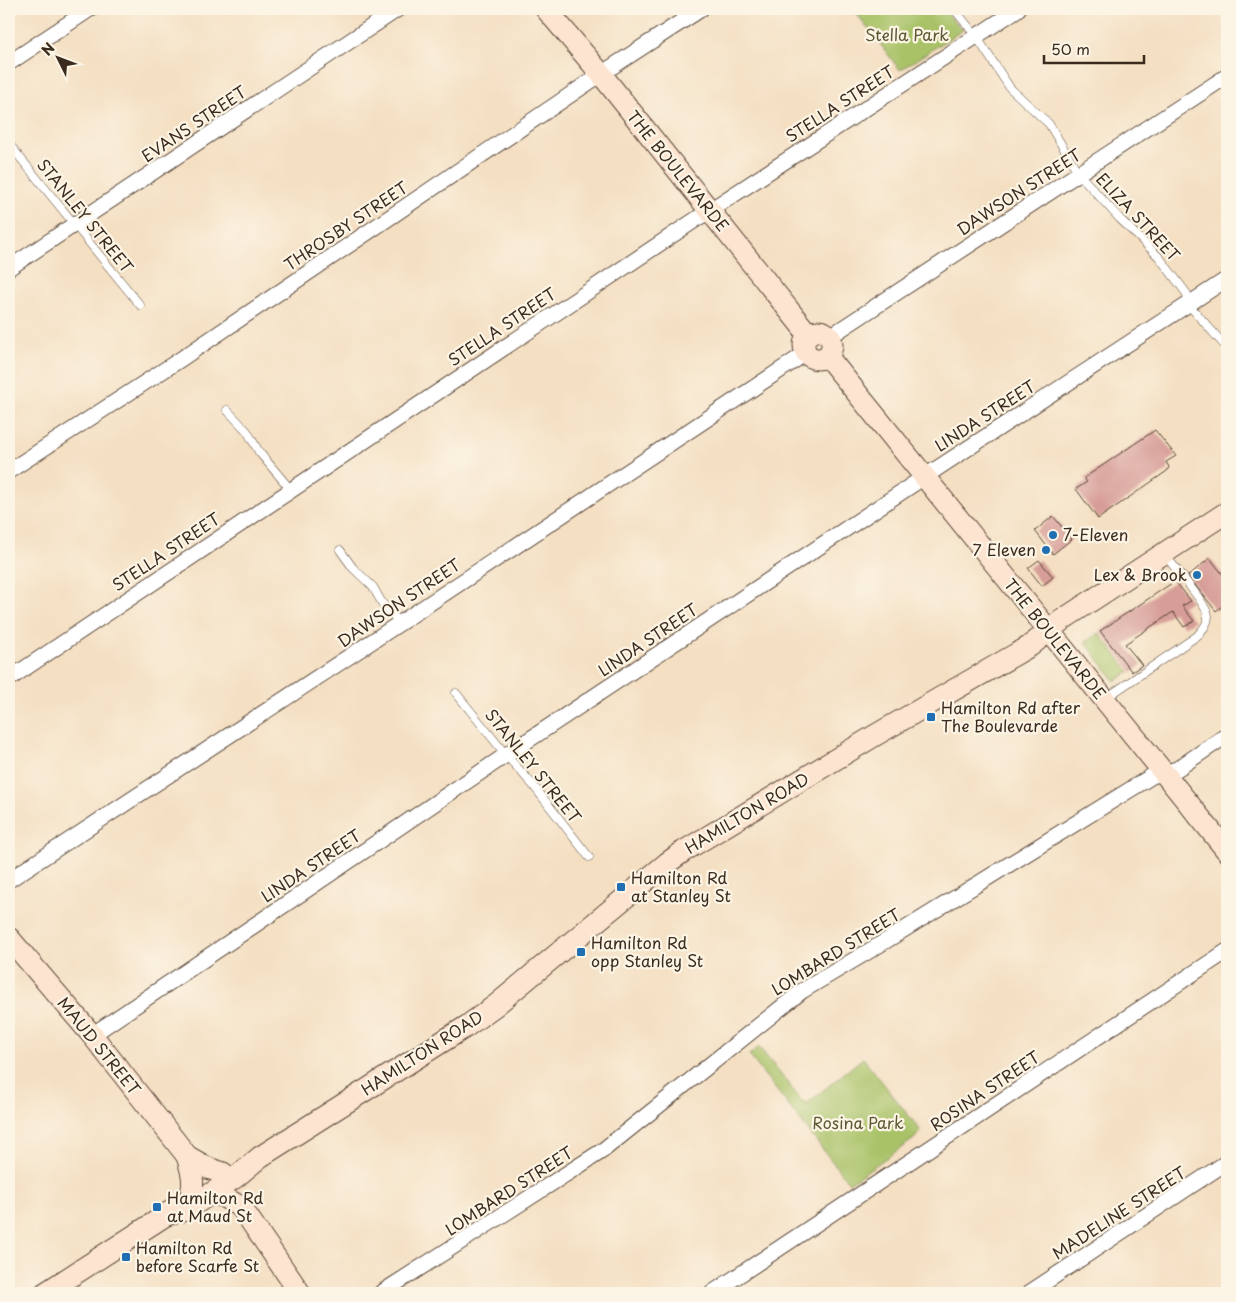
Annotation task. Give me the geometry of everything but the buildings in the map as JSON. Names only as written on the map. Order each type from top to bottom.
[{"type":"street","points":[[9,63],[90,9]]},
{"type":"street","name":"EVANS STREET","points":[[9,268],[398,9]]},
{"type":"street","name":"THE BOULEVARDE","points":[[546,9],[601,74],[1227,851]]},
{"type":"street","name":"THROSBY STREET","points":[[9,472],[181,359],[601,74],[701,9]]},
{"type":"street","name":"STELLA STREET","points":[[9,679],[709,210],[1018,9]]},
{"type":"street","name":"DAWSON STREET","points":[[9,880],[1227,76]]},
{"type":"street","name":"LINDA STREET","points":[[92,1036],[506,755],[924,477],[1227,279]]},
{"type":"street","name":"HAMILTON ROAD","points":[[45,1293],[166,1215],[186,1210],[201,1195],[232,1173],[467,1026],[496,1005],[684,851],[866,741],[1030,646],[1062,620],[1227,512]]},
{"type":"street","name":"LOMBARD STREET","points":[[381,1293],[602,1151],[802,991],[1152,776],[1177,769],[1227,735]]},
{"type":"street","name":"MAUD STREET","points":[[9,938],[92,1036],[187,1156],[208,1168],[232,1173]]},
{"type":"street","name":"ROSINA STREET","points":[[712,1293],[1227,951]]},
{"type":"street","name":"MAUD STREET","points":[[187,1156],[194,1185],[201,1195]]},
{"type":"street","name":"MADELINE STREET","points":[[1029,1293],[1227,1162]]},
{"type":"street","points":[[232,1173],[241,1207],[300,1293]]},
{"type":"street","points":[[201,1195],[220,1195],[241,1207]]},
{"type":"lane","name":"ELIZA STREET","points":[[954,9],[976,36],[1010,88],[1048,124],[1079,174],[1120,219],[1159,257],[1187,294],[1188,304],[1227,348]]},
{"type":"lane","name":"STANLEY STREET","points":[[9,144],[140,305]]},
{"type":"lane","points":[[227,410],[247,431],[259,452],[291,490]]},
{"type":"lane","points":[[340,550],[353,568],[373,587],[382,603],[400,623]]},
{"type":"lane","points":[[1105,699],[1197,636],[1206,626],[1208,615],[1202,604],[1164,554]]},
{"type":"lane","name":"STANLEY STREET","points":[[456,693],[589,856]]},
{"type":"green space","name":"Stella Park","points":[[853,9],[943,9],[963,30],[900,70]]},
{"type":"green space","points":[[1099,633],[1130,672],[1115,681],[1085,642]]},
{"type":"green space","name":"Rosina Park","points":[[759,1047],[805,1105],[863,1058],[921,1131],[914,1139],[849,1183],[749,1055]]},
{"type":"place","name":"7-Eleven","points":[[1053,535]]},
{"type":"place","name":"7 Eleven","points":[[1046,550]]},
{"type":"place","name":"Lex & Brook","points":[[1197,575]]},
{"type":"place","name":"Hamilton Rd after The Boulevarde","points":[[931,717]]},
{"type":"place","name":"Hamilton Rd at Stanley St","points":[[621,887]]},
{"type":"place","name":"Hamilton Rd opp Stanley St","points":[[581,952]]},
{"type":"place","name":"Hamilton Rd at Maud St","points":[[157,1207]]},
{"type":"place","name":"Hamilton Rd before Scarfe St","points":[[126,1257]]}]
